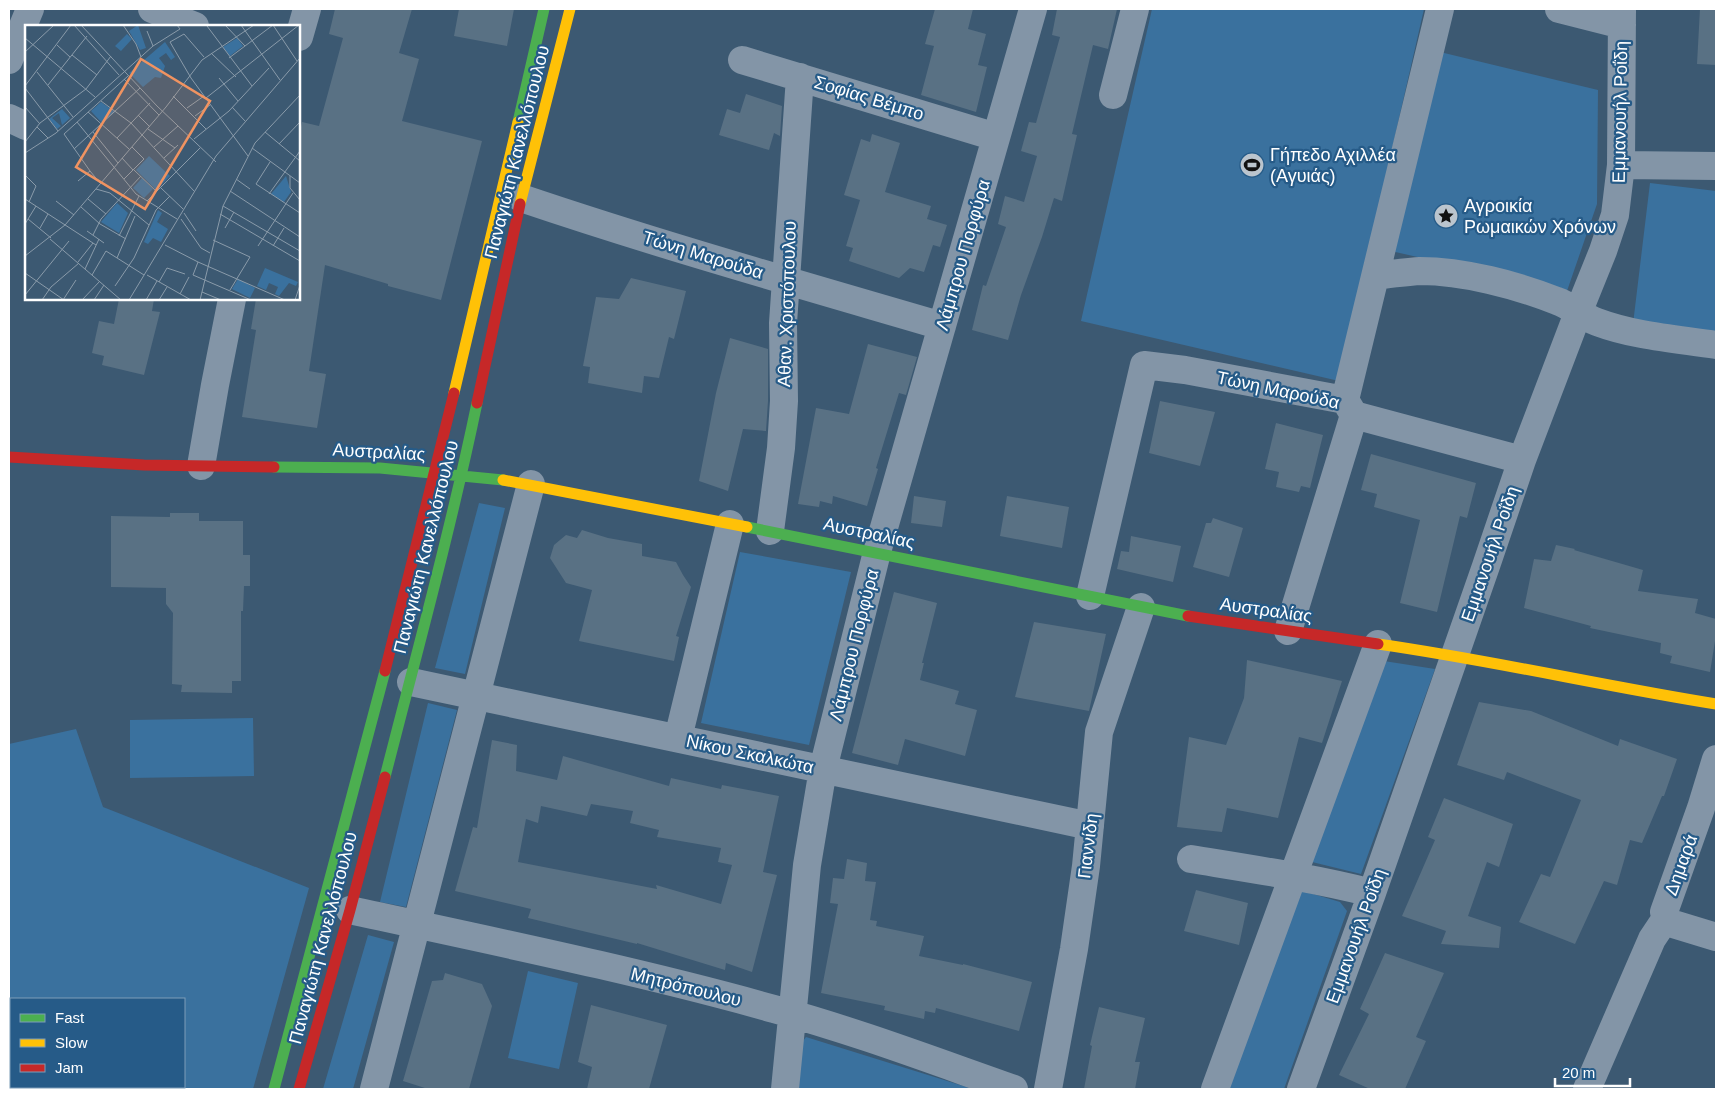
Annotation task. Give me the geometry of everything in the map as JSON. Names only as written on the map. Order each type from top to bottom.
[{"type":"main road","name":"Παναγιώτη Κανελλόπουλου","points":[[274,1089],[370,728],[435,473],[544,9]]},
{"type":"main road","name":"Παναγιώτη Κανελλόπουλου","points":[[299,1089],[350,910],[462,475],[521,198],[570,9]]},
{"type":"main road","name":"Αυστραλίας","points":[[9,457],[201,466],[380,468],[462,475],[531,484],[877,552],[1141,607],[1238,625],[1455,656],[1716,704]]},
{"type":"street","points":[[9,60],[30,9]]},
{"type":"street","points":[[152,9],[192,25]]},
{"type":"street","points":[[300,34],[307,9]]},
{"type":"street","name":"Λάμπρου Πορφύρα","points":[[785,1089],[806,865],[823,769],[877,552],[1032,9]]},
{"type":"street","points":[[1113,95],[1136,9]]},
{"type":"street","points":[[1288,631],[1349,408],[1375,276],[1440,9]]},
{"type":"street","points":[[1559,9],[1622,17]]},
{"type":"street","name":"Εμμανουήλ Ροΐδη","points":[[1301,1089],[1372,894],[1522,460],[1603,251],[1615,215],[1621,165],[1622,17]]},
{"type":"street","name":"Σοφίας Βέμπο","points":[[742,60],[996,137]]},
{"type":"street","name":"Αθαν. Χριστόπουλου","points":[[770,531],[784,401],[783,323],[800,77]]},
{"type":"street","points":[[9,118],[25,126]]},
{"type":"street","points":[[1621,165],[1716,166]]},
{"type":"street","name":"Τώνη Μαρούδα","points":[[521,198],[942,326]]},
{"type":"street","points":[[1375,276],[1419,272],[1466,276],[1546,296],[1596,322],[1640,333],[1716,345]]},
{"type":"street","points":[[201,466],[232,300]]},
{"type":"street","name":"Τώνη Μαρούδα","points":[[1090,596],[1144,365],[1185,370],[1349,408],[1522,460]]},
{"type":"street","points":[[374,1089],[531,484]]},
{"type":"street","points":[[678,738],[730,524]]},
{"type":"street","name":"Γιαννίδη","points":[[1048,1089],[1074,949],[1090,826],[1099,732],[1141,607]]},
{"type":"street","points":[[1215,1089],[1378,644]]},
{"type":"street","name":"Νίκου Σκαλκώτα","points":[[410,682],[1090,826]]},
{"type":"street","name":"Δημαρά","points":[[1716,759],[1701,808],[1664,912],[1670,923],[1716,937]]},
{"type":"street","points":[[1191,859],[1293,875],[1338,884],[1372,894]]},
{"type":"street","name":"Μητρόπουλου","points":[[350,910],[623,971],[792,1014],[882,1042],[1014,1089]]},
{"type":"street","points":[[1587,1089],[1652,939],[1666,918]]},
{"type":"shaded area","name":"Γήπεδο Αχιλλέα (Αγυιάς)","points":[[1152,9],[1424,9],[1339,381],[1081,321]]},
{"type":"shaded area","points":[[1440,52],[1598,90],[1597,204],[1567,291],[1391,251]]},
{"type":"shaded area","points":[[1650,183],[1716,191],[1716,334],[1633,324]]},
{"type":"shaded area","points":[[479,503],[505,508],[465,674],[435,668]]},
{"type":"shaded area","points":[[740,552],[851,572],[809,745],[701,723]]},
{"type":"shaded area","points":[[1384,661],[1435,669],[1361,874],[1312,862]]},
{"type":"shaded area","points":[[428,703],[457,710],[406,907],[380,902]]},
{"type":"shaded area","points":[[253,718],[254,776],[130,778],[130,720]]},
{"type":"shaded area","points":[[76,729],[103,807],[309,888],[253,1089],[74,1088],[185,1088],[185,998],[10,998],[9,1066],[9,744]]},
{"type":"shaded area","points":[[1300,890],[1340,902],[1347,911],[1284,1089],[1226,1089]]},
{"type":"shaded area","points":[[368,935],[394,942],[353,1089],[323,1089]]},
{"type":"shaded area","points":[[528,971],[578,983],[559,1069],[508,1058]]},
{"type":"shaded area","points":[[806,1037],[973,1089],[797,1089],[802,1042]]},
{"type":"building","points":[[335,9],[412,9],[399,53],[419,59],[402,121],[482,141],[441,300],[388,286],[388,284],[325,265],[309,371],[326,374],[317,428],[242,417],[256,330],[251,329],[256,300],[300,300],[300,132],[302,122],[319,126],[343,38],[329,34]]},
{"type":"building","points":[[459,9],[514,9],[507,46],[454,36]]},
{"type":"building","points":[[935,9],[973,9],[968,29],[986,34],[978,65],[987,67],[976,112],[921,95],[934,46],[925,44]]},
{"type":"building","points":[[1057,9],[1117,9],[1108,49],[1093,45],[1072,134],[1077,135],[1062,201],[1054,198],[1021,295],[1008,340],[972,330],[983,285],[986,286],[1006,227],[998,224],[1005,196],[1024,202],[1037,156],[1021,151],[1029,122],[1036,123],[1060,37],[1052,35]]},
{"type":"building","points":[[1700,9],[1716,9],[1716,65],[1697,64]]},
{"type":"building","points":[[746,94],[782,106],[780,136],[774,133],[769,150],[719,135],[727,109],[740,113]]},
{"type":"building","points":[[872,134],[900,143],[885,192],[931,206],[927,219],[947,225],[940,247],[933,245],[924,272],[910,268],[899,278],[849,261],[853,248],[846,246],[860,200],[844,195],[861,139],[870,142]]},
{"type":"building","points":[[631,278],[686,291],[674,339],[669,337],[659,378],[644,376],[642,393],[588,383],[590,367],[583,366],[596,297],[619,299]]},
{"type":"building","points":[[119,300],[154,300],[152,311],[160,312],[144,375],[102,365],[104,356],[92,353],[99,321],[114,324]]},
{"type":"building","points":[[730,338],[768,349],[768,401],[766,431],[743,429],[728,491],[699,481],[716,393]]},
{"type":"building","points":[[868,344],[917,357],[906,395],[899,393],[876,468],[878,469],[867,506],[833,496],[832,504],[820,501],[819,507],[798,504],[816,408],[849,414]]},
{"type":"building","points":[[1160,401],[1215,412],[1200,466],[1149,453]]},
{"type":"building","points":[[1276,423],[1323,435],[1310,488],[1301,486],[1299,492],[1276,487],[1279,472],[1265,469]]},
{"type":"building","points":[[1371,454],[1476,483],[1467,518],[1460,516],[1437,612],[1400,603],[1420,520],[1374,507],[1377,494],[1361,490]]},
{"type":"building","points":[[914,496],[946,501],[942,527],[911,523]]},
{"type":"building","points":[[1007,496],[1069,507],[1062,548],[1000,536]]},
{"type":"building","points":[[170,513],[199,513],[199,521],[243,521],[243,555],[250,555],[250,586],[244,586],[243,611],[241,611],[241,681],[232,681],[232,693],[181,692],[182,685],[172,684],[173,613],[166,604],[166,588],[111,587],[111,516],[170,517]]},
{"type":"building","points":[[1213,518],[1243,528],[1229,577],[1193,567],[1206,523],[1211,523]]},
{"type":"building","points":[[582,530],[608,538],[642,544],[642,556],[676,562],[691,587],[676,636],[679,637],[674,661],[579,641],[592,590],[566,583],[550,558],[554,545],[566,535],[577,538]]},
{"type":"building","points":[[1131,536],[1181,546],[1173,582],[1117,569],[1121,551],[1129,552]]},
{"type":"building","points":[[1556,545],[1643,570],[1638,591],[1698,599],[1695,613],[1716,619],[1716,635],[1710,672],[1670,663],[1672,656],[1660,653],[1661,643],[1590,628],[1591,626],[1524,608],[1534,559],[1551,561]]},
{"type":"building","points":[[894,592],[937,603],[922,663],[924,663],[920,680],[959,691],[955,704],[977,710],[965,756],[905,739],[898,765],[852,753]]},
{"type":"building","points":[[1034,622],[1106,634],[1089,711],[1015,697]]},
{"type":"building","points":[[1247,660],[1342,681],[1322,743],[1299,737],[1278,818],[1227,808],[1222,832],[1177,827],[1189,737],[1226,745],[1244,698]]},
{"type":"building","points":[[1479,702],[1531,711],[1618,746],[1620,739],[1677,759],[1664,796],[1662,796],[1642,843],[1630,840],[1617,885],[1604,881],[1575,944],[1519,922],[1541,874],[1550,877],[1581,800],[1507,772],[1504,780],[1457,765]]},
{"type":"building","points":[[492,740],[517,745],[516,771],[557,780],[563,756],[669,786],[671,778],[721,789],[722,785],[779,796],[763,872],[777,875],[752,972],[726,963],[725,970],[637,943],[528,918],[531,909],[455,891],[473,827],[477,828]],"holes":[[[591,804],[633,811],[630,823],[659,830],[657,837],[721,848],[718,862],[732,865],[721,904],[656,885],[657,889],[518,862],[526,819],[538,823],[541,806],[587,816]]]},
{"type":"building","points":[[1444,798],[1513,824],[1499,867],[1487,862],[1468,916],[1501,927],[1499,948],[1441,944],[1446,931],[1402,916],[1435,840],[1428,837]]},
{"type":"building","points":[[847,859],[867,863],[865,881],[876,882],[870,920],[877,921],[876,926],[924,936],[919,956],[963,964],[1032,982],[1019,1031],[936,1008],[935,1013],[925,1011],[924,1019],[884,1010],[885,1006],[821,993],[838,904],[830,903],[833,878],[844,879]]},
{"type":"building","points":[[1196,890],[1248,903],[1239,945],[1184,931]]},
{"type":"building","points":[[1385,953],[1444,973],[1416,1037],[1426,1041],[1405,1089],[1370,1089],[1339,1075],[1369,1014],[1360,1009]]},
{"type":"building","points":[[445,973],[482,984],[492,1006],[469,1089],[428,1089],[403,1081],[432,981],[443,980]]},
{"type":"building","points":[[591,1005],[667,1025],[649,1089],[587,1089],[592,1067],[578,1062]]},
{"type":"building","points":[[1099,1007],[1145,1018],[1135,1062],[1140,1062],[1135,1089],[1084,1089],[1092,1046],[1090,1045]]},
{"type":"traffic: fast","points":[[518,122],[544,9]]},
{"type":"traffic: fast","points":[[385,777],[445,543],[477,403]]},
{"type":"traffic: fast","points":[[274,467],[380,468],[503,480]]},
{"type":"traffic: fast","points":[[747,527],[1188,616]]},
{"type":"traffic: fast","points":[[274,1089],[385,671]]},
{"type":"traffic: slow","points":[[520,204],[570,9]]},
{"type":"traffic: slow","points":[[454,393],[518,122]]},
{"type":"traffic: slow","points":[[503,480],[747,527]]},
{"type":"traffic: slow","points":[[1378,644],[1716,704]]},
{"type":"traffic: jam","points":[[477,403],[520,204]]},
{"type":"traffic: jam","points":[[385,671],[454,393]]},
{"type":"traffic: jam","points":[[9,457],[144,465],[274,467]]},
{"type":"traffic: jam","points":[[1188,616],[1378,644]]},
{"type":"traffic: jam","points":[[299,1089],[350,910],[385,777]]},
{"type":"place","name":"Γήπεδο Αχιλλέα (Αγυιάς)","points":[[1252,165]]},
{"type":"place","name":"Αγροικία Ρωμαικών Χρόνων","points":[[1446,216]]}]
